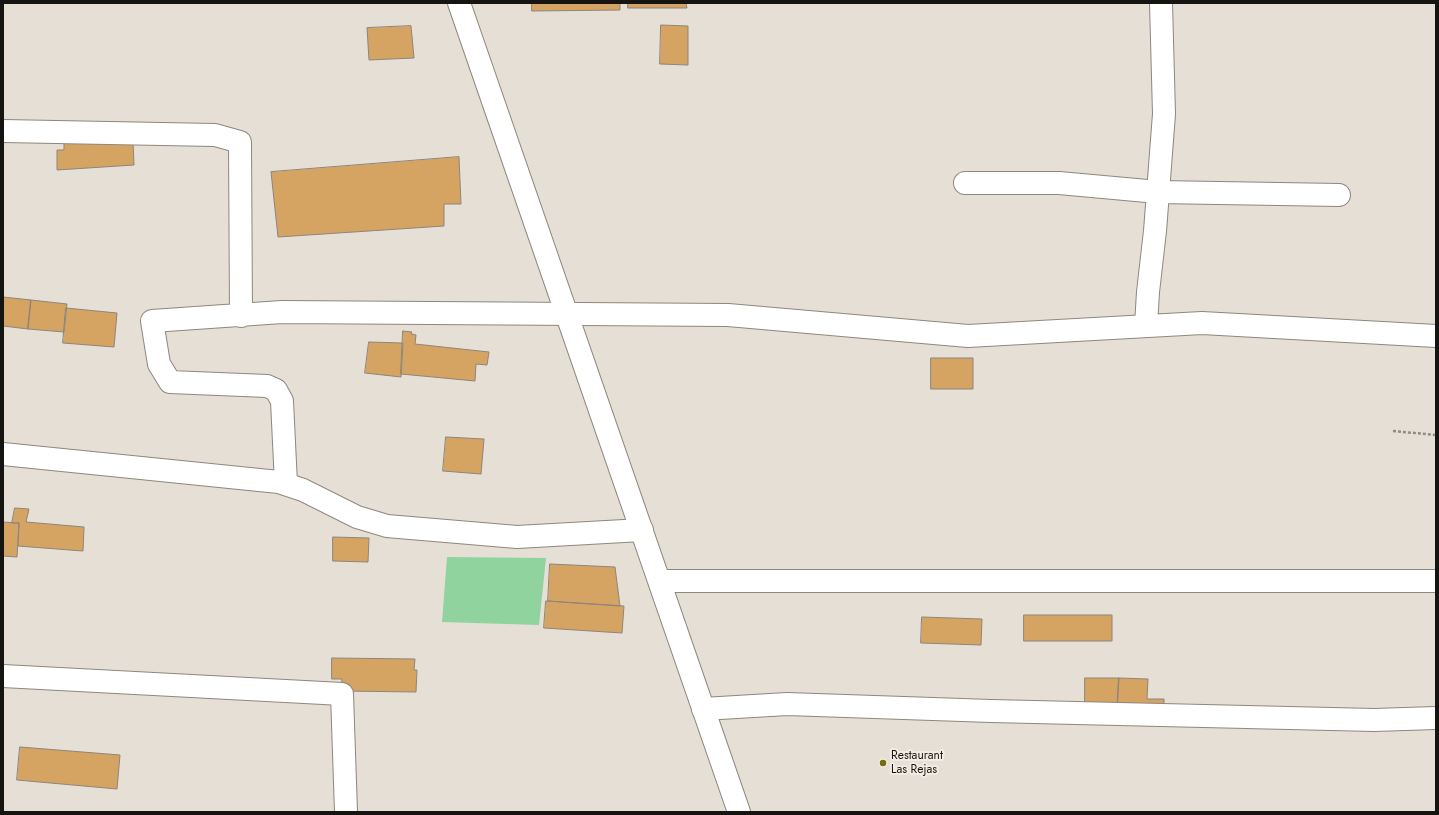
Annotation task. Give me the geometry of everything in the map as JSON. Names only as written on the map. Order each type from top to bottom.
[{"type":"street","points":[[459,3],[739,812]]},
{"type":"street","points":[[1146,326],[1164,114],[1161,3]]},
{"type":"street","points":[[3,131],[215,135],[240,142],[241,316]]},
{"type":"street","points":[[965,183],[1059,183],[1158,192],[1339,195]]},
{"type":"street","points":[[286,484],[282,401],[276,390],[267,386],[170,382],[159,364],[152,321],[282,312],[728,315],[968,336],[1202,323],[1436,336]]},
{"type":"street","points":[[3,454],[95,462],[279,482],[303,490],[357,517],[387,526],[517,537],[642,530]]},
{"type":"street","points":[[660,581],[1436,581]]},
{"type":"street","points":[[3,676],[342,694],[346,812]]},
{"type":"street","points":[[703,709],[787,704],[991,711],[1374,720],[1436,718]]},
{"type":"path","points":[[1393,432],[1436,435]]},
{"type":"green space","points":[[447,557],[546,558],[539,625],[442,622]]},
{"type":"building","points":[[532,3],[620,3],[620,10],[532,11]]},
{"type":"building","points":[[628,3],[686,3],[687,8],[628,8]]},
{"type":"building","points":[[661,25],[688,26],[688,65],[660,64]]},
{"type":"building","points":[[411,26],[414,58],[369,60],[367,28]]},
{"type":"building","points":[[133,141],[134,165],[57,170],[57,150],[64,150],[64,144]]},
{"type":"building","points":[[459,157],[461,204],[444,204],[444,226],[278,237],[271,172]]},
{"type":"building","points":[[3,297],[31,300],[28,329],[3,326]]},
{"type":"building","points":[[31,300],[67,304],[64,332],[28,329]]},
{"type":"building","points":[[66,308],[117,313],[114,347],[63,343]]},
{"type":"building","points":[[403,331],[412,332],[411,334],[416,335],[415,344],[489,352],[487,365],[476,364],[475,381],[401,374]]},
{"type":"building","points":[[369,342],[403,343],[401,377],[365,373]]},
{"type":"building","points":[[931,358],[973,358],[973,389],[931,389]]},
{"type":"building","points":[[446,437],[484,439],[481,474],[443,471]]},
{"type":"building","points":[[15,508],[29,509],[26,522],[84,527],[83,551],[18,546],[19,523],[12,523]]},
{"type":"building","points":[[3,522],[19,523],[17,557],[3,556]]},
{"type":"building","points":[[333,537],[369,538],[368,562],[333,561]]},
{"type":"building","points":[[550,564],[615,567],[620,606],[548,601]]},
{"type":"building","points":[[546,601],[624,606],[622,633],[544,628]]},
{"type":"building","points":[[1024,615],[1112,615],[1112,641],[1024,641]]},
{"type":"building","points":[[922,617],[982,619],[981,645],[921,643]]},
{"type":"building","points":[[332,658],[415,659],[414,670],[417,670],[416,692],[341,691],[342,679],[332,679]]},
{"type":"building","points":[[1085,678],[1119,678],[1117,711],[1085,710]]},
{"type":"building","points":[[1119,678],[1148,679],[1147,699],[1164,699],[1164,712],[1117,711]]},
{"type":"building","points":[[20,747],[120,755],[117,789],[17,780]]},
{"type":"place","name":"Restaurant Las Rejas","points":[[883,763]]}]
